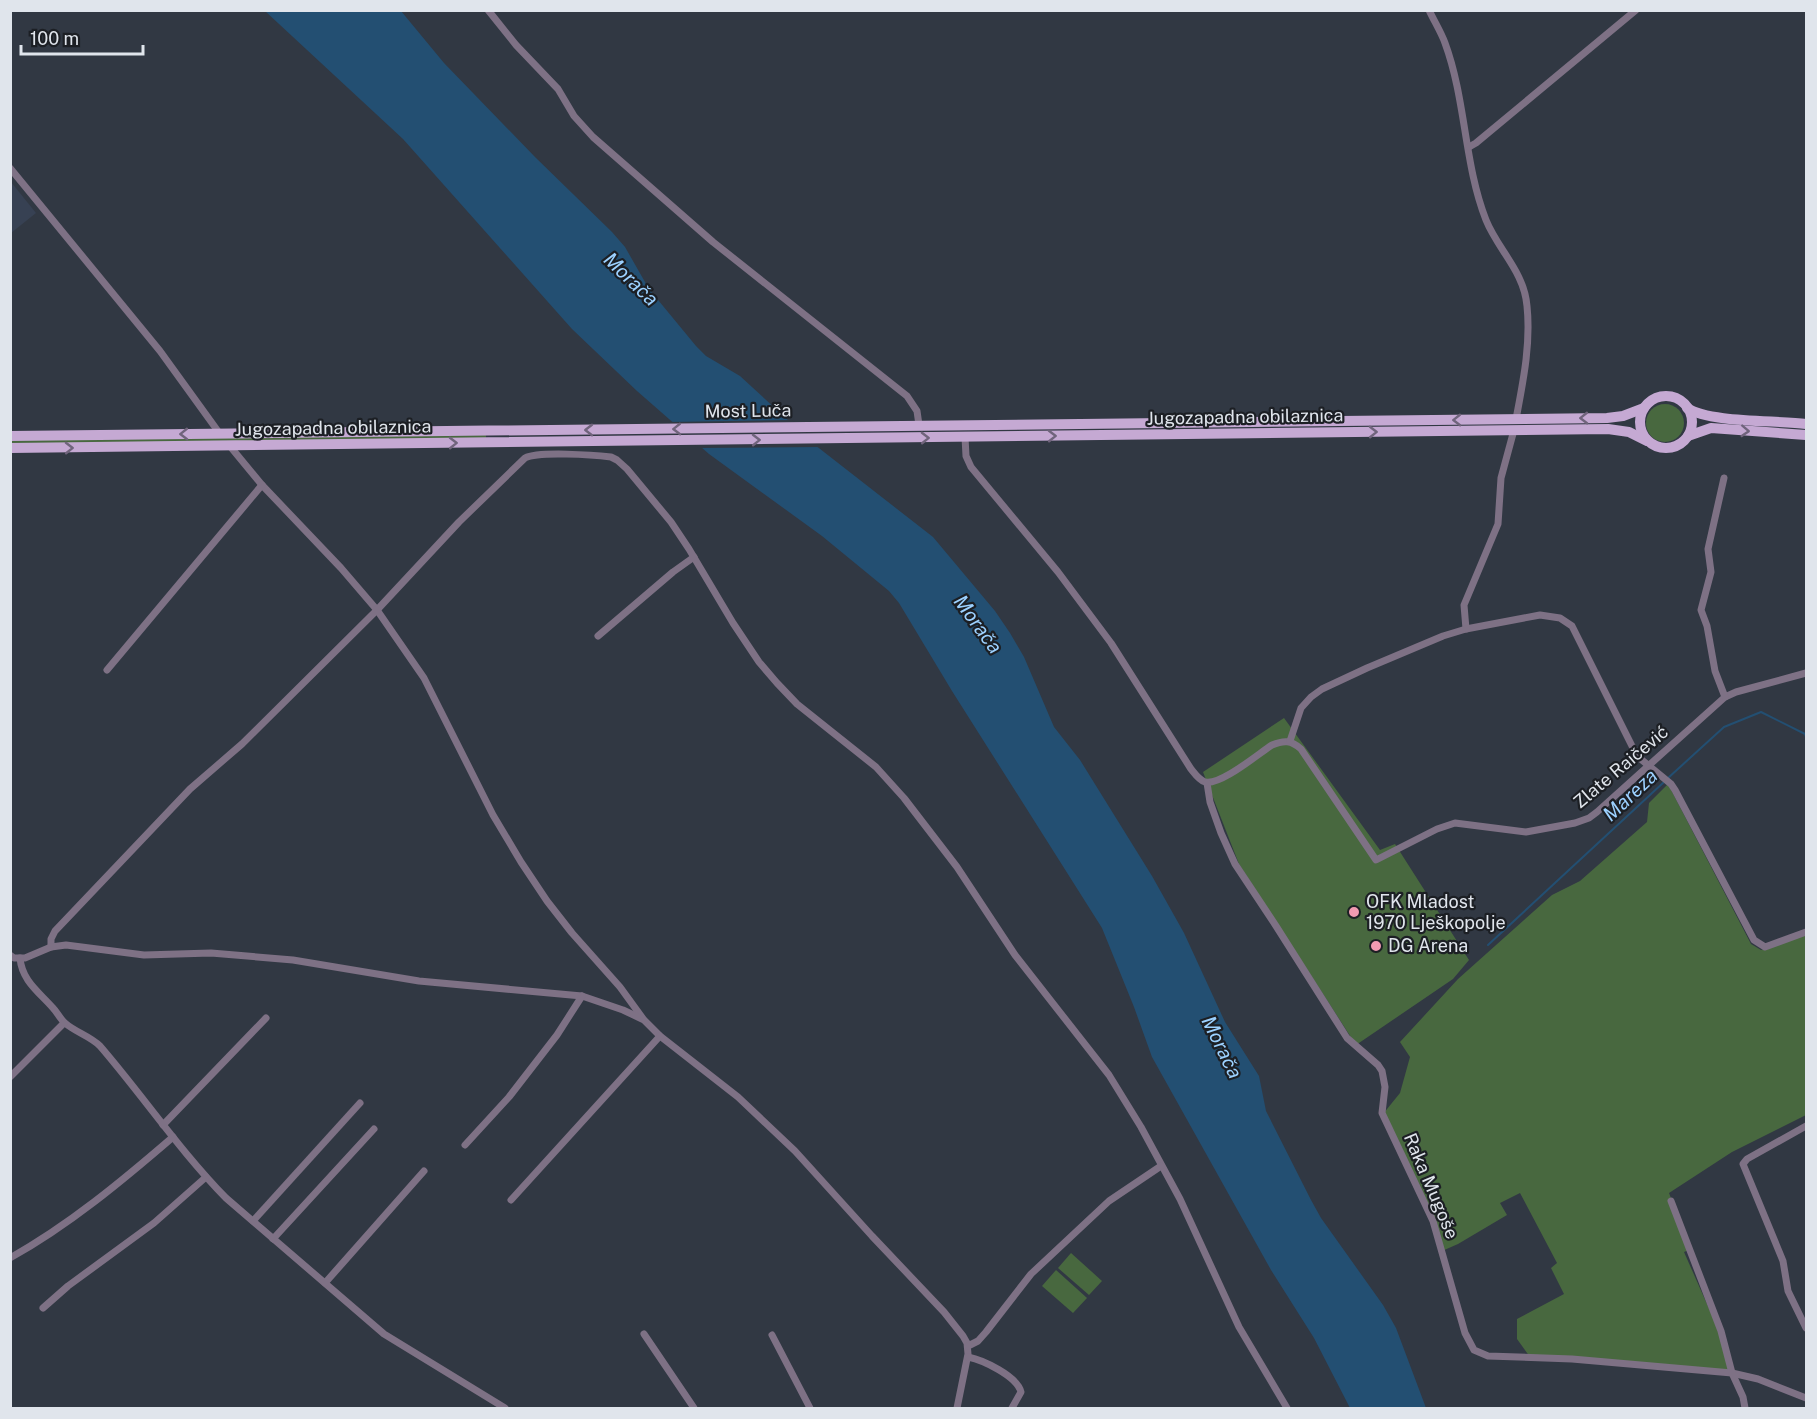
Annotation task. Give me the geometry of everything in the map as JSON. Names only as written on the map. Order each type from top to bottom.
[{"type":"main road","points":[[1688,436],[1692,422],[1687,408],[1681,401],[1667,396],[1653,400],[1644,408],[1640,416],[1640,425],[1647,441],[1652,445],[1666,448],[1679,445],[1688,436],[1711,429],[1806,435]]},
{"type":"main road","name":"Jugozapadna obilaznica","points":[[841,427],[1615,417],[1644,408]]},
{"type":"main road","points":[[1687,408],[1719,418],[1806,424]]},
{"type":"main road","name":"Most Luča","points":[[656,435],[841,427]]},
{"type":"main road","name":"Jugozapadna obilaznica","points":[[841,439],[1608,429],[1629,432],[1647,441]]},
{"type":"main road","name":"Jugozapadna obilaznica","points":[[10,436],[656,435]]},
{"type":"main road","name":"Jugozapadna obilaznica","points":[[10,448],[229,446],[656,435]]},
{"type":"main road","name":"Most Luča","points":[[656,435],[841,439]]},
{"type":"street","points":[[488,10],[516,45],[558,89],[574,116],[593,137],[713,242],[908,396],[917,411],[919,425]]},
{"type":"street","points":[[1429,10],[1448,49],[1486,219],[1520,279],[1526,300],[1528,346],[1516,419]]},
{"type":"street","points":[[1469,147],[1636,10]]},
{"type":"street","points":[[10,168],[160,351],[220,434]]},
{"type":"street","points":[[1466,630],[1464,605],[1498,524],[1502,478],[1514,430]]},
{"type":"street","points":[[965,437],[966,456],[971,467],[1058,572],[1105,634],[1191,769],[1201,780],[1207,783],[1221,779],[1272,745],[1281,741],[1290,741],[1304,702],[1322,689],[1421,645],[1466,630],[1540,615],[1551,615],[1566,620],[1572,626],[1637,756],[1671,784],[1756,944],[1770,947],[1806,932]]},
{"type":"street","points":[[229,446],[262,485],[341,568],[376,610],[424,678],[494,815],[530,877],[559,916],[620,987],[644,1020],[660,1036],[738,1097],[795,1150],[865,1230],[944,1312],[963,1336],[968,1346],[968,1357],[957,1408]]},
{"type":"street","points":[[51,947],[51,939],[55,931],[182,796],[242,744],[376,610],[459,522],[525,458],[533,455],[598,455],[617,460],[671,522],[759,662],[797,704],[876,767],[912,807],[957,867],[1015,955],[1115,1084],[1183,1206],[1239,1327],[1287,1408]]},
{"type":"street","points":[[1724,478],[1708,549],[1711,572],[1701,610],[1707,626],[1715,671],[1725,697]]},
{"type":"street","points":[[107,670],[262,485]]},
{"type":"street","points":[[598,636],[694,557]]},
{"type":"street","name":"Zlate Raičević","points":[[1290,741],[1301,749],[1313,765],[1376,860],[1437,829],[1455,823],[1526,832],[1584,821],[1597,812],[1725,697],[1806,673]]},
{"type":"street","name":"Raka Mugoše","points":[[1207,783],[1210,802],[1235,864],[1342,1032],[1382,1071],[1385,1087],[1382,1113],[1433,1221],[1465,1333],[1474,1350],[1488,1356],[1572,1359],[1732,1373],[1758,1379],[1806,1398]]},
{"type":"street","points":[[10,956],[20,958],[33,956],[51,947],[72,945],[144,955],[211,952],[293,960],[419,981],[582,996],[627,1011],[644,1020]]},
{"type":"street","points":[[20,958],[25,978],[64,1023],[91,1037],[100,1046],[206,1177],[273,1239],[384,1334],[505,1408]]},
{"type":"street","points":[[465,1145],[508,1097],[550,1044],[582,996]]},
{"type":"street","points":[[163,1125],[266,1018]]},
{"type":"street","points":[[10,1077],[64,1023]]},
{"type":"street","points":[[511,1200],[660,1036]]},
{"type":"street","points":[[254,1221],[360,1103]]},
{"type":"street","points":[[1806,1126],[1747,1159],[1743,1164],[1783,1261],[1788,1292],[1806,1328]]},
{"type":"street","points":[[273,1239],[374,1129]]},
{"type":"street","points":[[10,1258],[33,1245],[123,1180],[173,1137]]},
{"type":"street","points":[[968,1346],[978,1341],[986,1332],[1031,1274],[1099,1210],[1161,1166]]},
{"type":"street","points":[[325,1283],[424,1171]]},
{"type":"street","points":[[43,1308],[68,1286],[154,1223],[206,1177]]},
{"type":"street","points":[[1671,1200],[1721,1331],[1732,1373],[1743,1397],[1745,1408]]},
{"type":"street","points":[[644,1334],[694,1408]]},
{"type":"street","points":[[772,1335],[810,1408]]},
{"type":"street","points":[[968,1357],[987,1364],[1018,1384],[1021,1392],[1012,1408]]},
{"type":"shaded area","points":[[11,182],[36,213],[10,233]]},
{"type":"green space","points":[[1665,404],[1678,410],[1684,423],[1678,436],[1665,442],[1652,436],[1646,423],[1652,410]]},
{"type":"green space","points":[[486,435],[486,438],[11,445],[10,440]]},
{"type":"green space","name":"OFK Mladost 1970 Lješkopolje","points":[[1284,718],[1380,850],[1395,844],[1469,960],[1453,979],[1356,1045],[1239,864],[1203,772]]},
{"type":"green space","points":[[1668,784],[1751,944],[1761,950],[1806,935],[1806,1115],[1732,1152],[1669,1193],[1691,1249],[1684,1252],[1718,1329],[1729,1368],[1726,1371],[1530,1357],[1517,1339],[1517,1319],[1564,1294],[1551,1268],[1557,1263],[1520,1193],[1500,1203],[1507,1215],[1442,1251],[1430,1215],[1383,1114],[1400,1093],[1410,1057],[1400,1042],[1458,979],[1552,895],[1580,881],[1647,822],[1649,803]]},
{"type":"green space","points":[[1071,1253],[1102,1281],[1089,1295],[1058,1268]]},
{"type":"green space","points":[[1056,1270],[1087,1298],[1073,1313],[1042,1286]]},
{"type":"water","name":"Morača","points":[[265,11],[401,11],[444,63],[612,232],[625,247],[649,289],[696,346],[706,356],[740,376],[815,445],[933,537],[995,611],[1024,657],[1054,727],[1080,760],[1152,876],[1184,933],[1225,1022],[1259,1076],[1266,1111],[1311,1200],[1321,1218],[1383,1305],[1396,1328],[1426,1408],[1350,1408],[1314,1338],[1271,1270],[1152,1057],[1102,928],[899,603],[889,591],[822,536],[709,454],[637,391],[572,329],[403,139]]},
{"type":"pier","points":[[792,420],[821,447],[698,448],[668,422]]},
{"type":"waterway","name":"Mareza","points":[[1668,778],[1724,727],[1761,712],[1805,734],[1806,737]]},
{"type":"waterway","name":"Mareza","points":[[1488,945],[1664,782]]},
{"type":"place","name":"OFK Mladost 1970 Lješkopolje","points":[[1354,912]]},
{"type":"place","name":"DG Arena","points":[[1376,946]]}]
